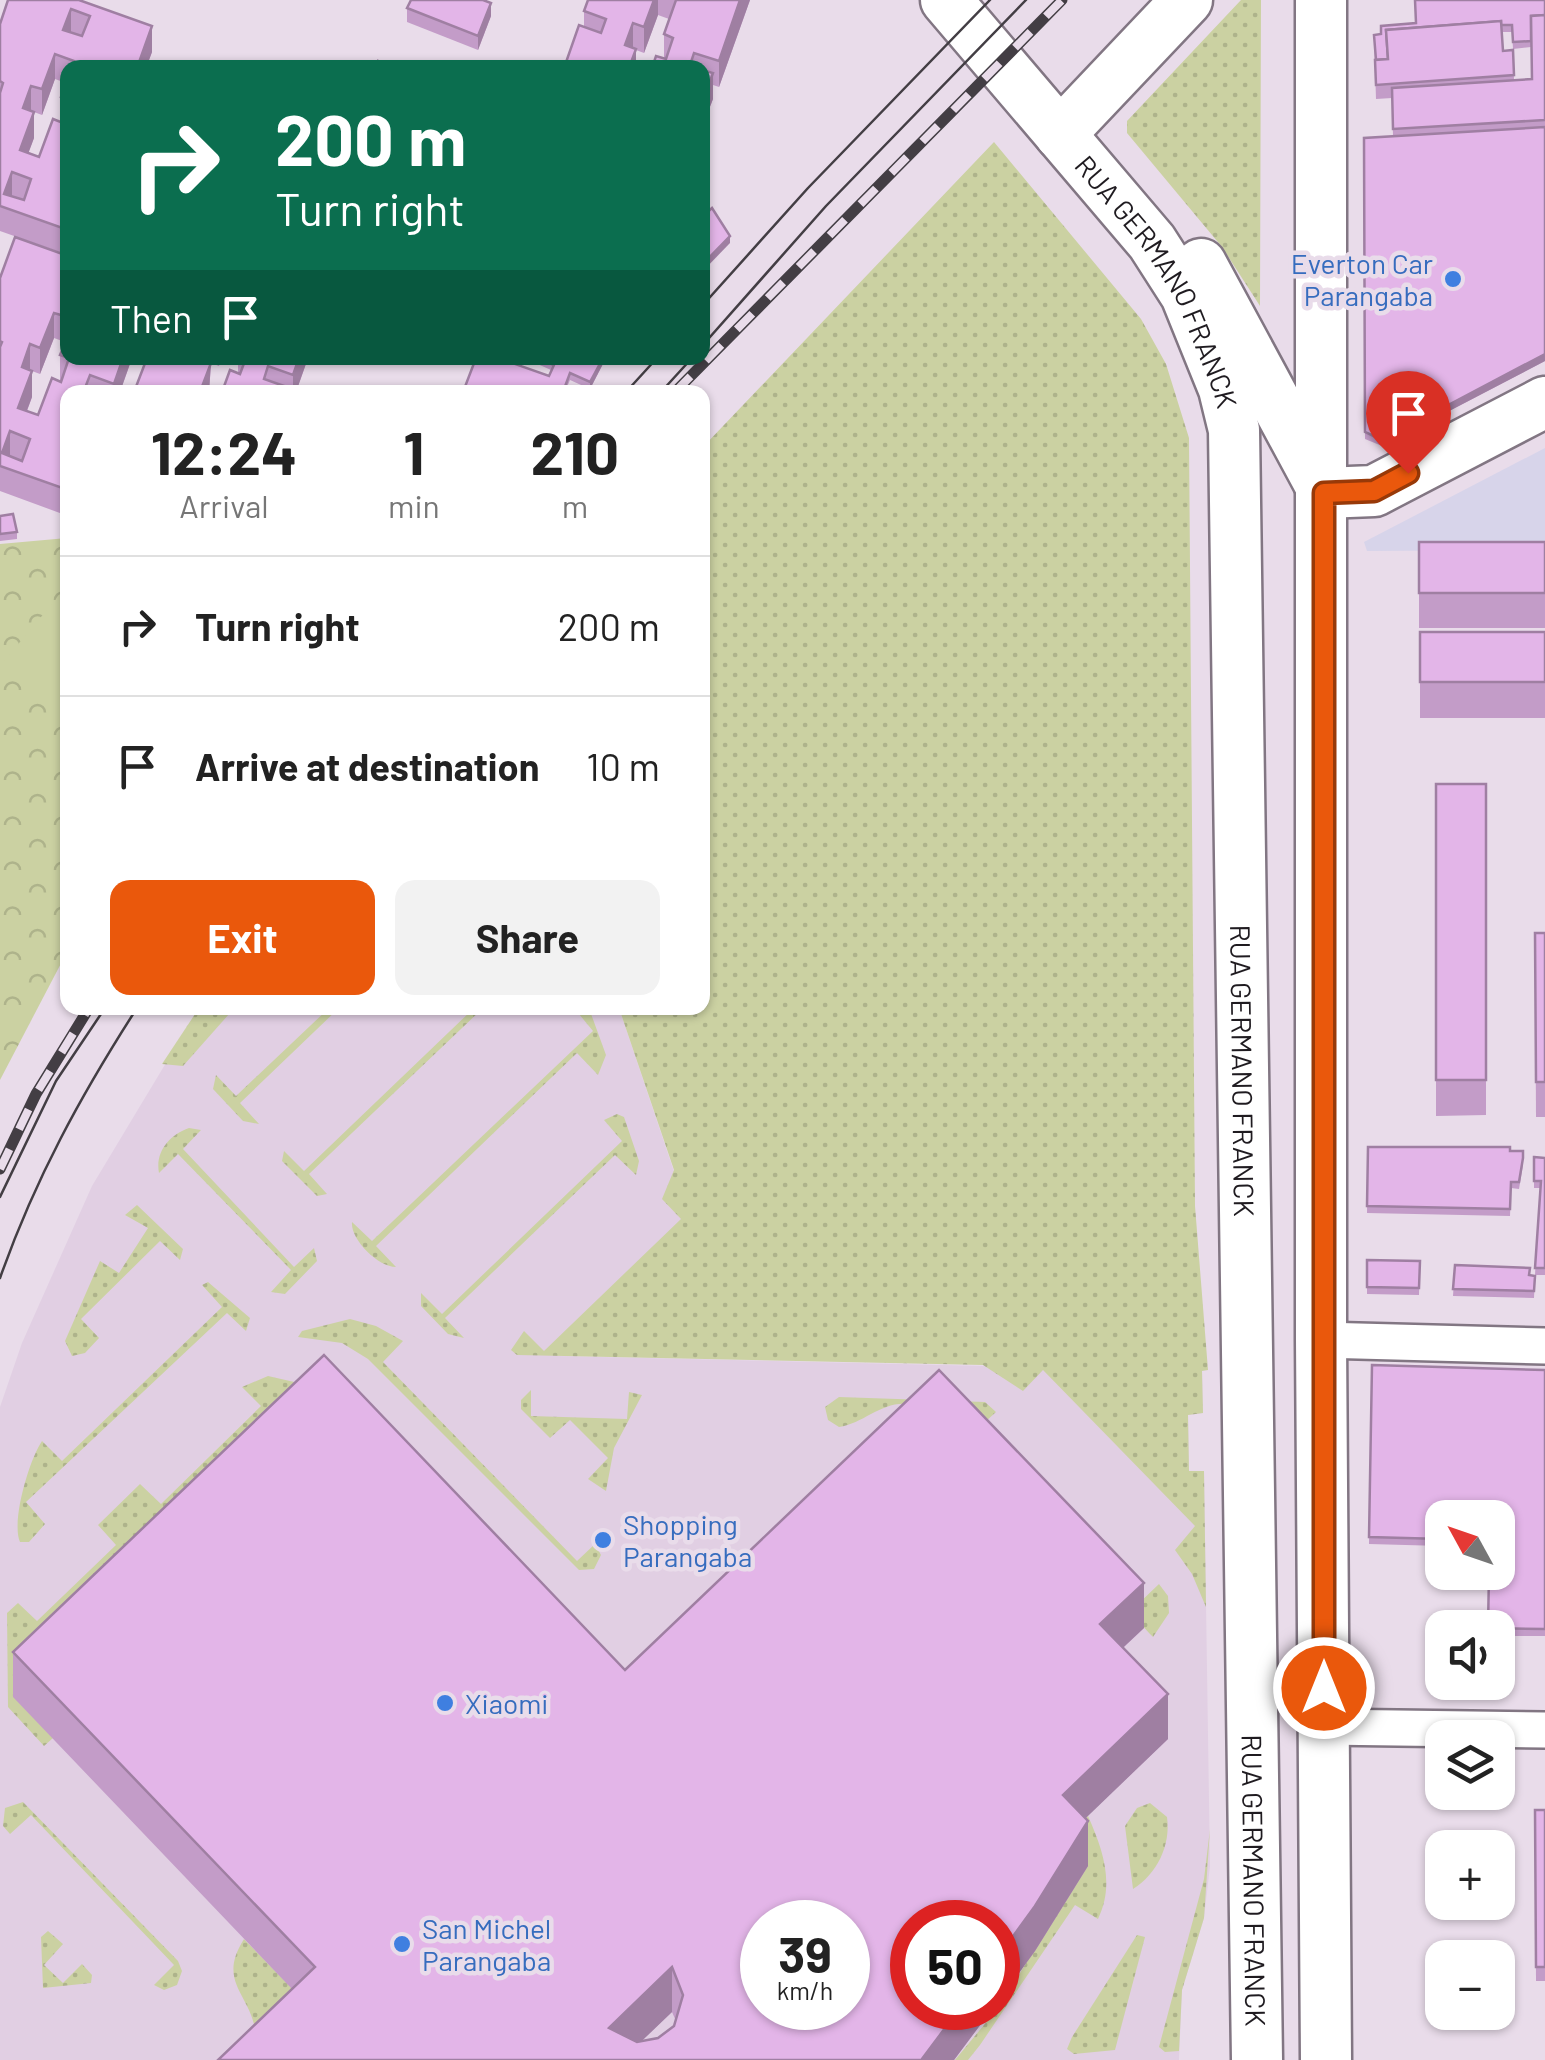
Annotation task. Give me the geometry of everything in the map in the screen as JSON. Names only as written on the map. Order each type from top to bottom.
[{"type":"main road","name":"RUA GERMANO FRANCK","points":[[946,0],[1152,242],[1186,295],[1224,389],[1234,430],[1257,2060]]},
{"type":"main road","points":[[1187,0],[1060,134],[1106,150],[1210,274],[1263,385],[1324,493]]},
{"type":"main road","points":[[1321,0],[1321,1340],[1326,2060]]},
{"type":"main road","points":[[1324,493],[1374,491],[1545,402]]},
{"type":"street","points":[[1321,1340],[1545,1346]]},
{"type":"street","points":[[1324,1727],[1545,1730]]},
{"type":"shaded area","points":[[1545,448],[1545,550],[1367,551],[1364,542]]},
{"type":"shaded area","name":"Shopping Parangaba","points":[[195,1015],[621,1015],[692,1225],[558,1356],[1202,1371],[1203,1413],[1188,1415],[1189,1471],[1204,1472],[1210,1866],[1204,1918],[1182,1990],[1179,2060],[0,2060],[0,1407],[22,1343],[92,1186]]},
{"type":"green space","points":[[1241,0],[1261,0],[1260,306],[1222,247],[1127,133],[1127,121]]},
{"type":"green space","points":[[994,142],[1141,319],[1166,364],[1189,438],[1195,1206],[1208,1370],[1202,1371],[1203,1413],[1188,1415],[1189,1471],[1204,1471],[1206,1607],[1192,1574],[1175,1550],[1195,1526],[1043,1370],[1023,1391],[983,1365],[517,1355],[511,1350],[524,1331],[544,1351],[681,1219],[662,1199],[674,1170],[621,1015],[710,1015],[710,440]]},
{"type":"green space","points":[[60,539],[60,965],[0,1080],[0,544]]},
{"type":"green space","points":[[60,594],[60,709],[4,661]]},
{"type":"green space","points":[[194,1015],[228,1015],[183,1066],[162,1064]]},
{"type":"green space","points":[[322,1015],[332,1015],[240,1103],[259,1124],[243,1121],[213,1089],[216,1075],[236,1096]]},
{"type":"green space","points":[[467,1015],[476,1015],[309,1174],[327,1194],[317,1196],[282,1161],[284,1151],[304,1171]]},
{"type":"green space","points":[[580,1015],[591,1015],[606,1055],[598,1075],[577,1053],[376,1246],[396,1267],[374,1257],[360,1244],[352,1222],[372,1241],[593,1031]]},
{"type":"green space","points":[[617,1114],[624,1117],[639,1161],[636,1175],[615,1155],[445,1318],[464,1338],[448,1334],[421,1306],[421,1293],[442,1314],[622,1141],[604,1120]]},
{"type":"green space","points":[[189,1128],[201,1130],[183,1149],[294,1267],[314,1248],[317,1261],[285,1294],[271,1292],[291,1270],[178,1154],[159,1173],[159,1158],[165,1145]]},
{"type":"green space","points":[[137,1205],[183,1249],[180,1260],[160,1241],[81,1319],[99,1338],[85,1353],[72,1356],[65,1341],[100,1261],[119,1273],[148,1228],[125,1215]]},
{"type":"green space","points":[[208,1282],[250,1318],[246,1331],[227,1313],[26,1502],[45,1524],[29,1542],[20,1542],[18,1520],[23,1491],[42,1441],[62,1461],[222,1307],[202,1285]]},
{"type":"green space","points":[[350,1319],[376,1326],[403,1341],[383,1362],[577,1561],[595,1544],[601,1555],[594,1569],[579,1570],[368,1359],[342,1343],[298,1337],[302,1331]]},
{"type":"green space","points":[[268,1376],[303,1384],[13,1696],[53,1738],[44,1746],[8,1707],[7,1613],[18,1603],[37,1621],[116,1545],[98,1525],[140,1484],[161,1504],[261,1406],[242,1387]]},
{"type":"green space","points":[[531,1390],[531,1416],[627,1419],[629,1392],[642,1395],[614,1448],[606,1491],[588,1479],[608,1458],[570,1420],[550,1438],[521,1409],[521,1400]]},
{"type":"green space","points":[[839,1397],[985,1402],[996,1412],[972,1434],[1136,1606],[1159,1584],[1168,1596],[1169,1613],[1153,1637],[1001,1474],[939,1418],[906,1404],[886,1407],[839,1427],[828,1420],[825,1407]]},
{"type":"green space","points":[[23,1802],[178,1961],[182,1971],[177,1985],[164,1990],[154,1985],[174,1965],[31,1815],[10,1834],[3,1826],[5,1808]]},
{"type":"green space","points":[[1150,1803],[1167,1817],[1167,1838],[1155,1867],[1133,1889],[1125,1826],[1137,1808]]},
{"type":"green space","points":[[1088,1816],[1102,1854],[1106,1880],[1103,1906],[1098,1919],[1075,1905],[1020,1986],[1020,1973],[1087,1866],[1063,1840]]},
{"type":"green space","points":[[1210,1829],[1204,1918],[1182,1990],[1179,2051],[1165,2052],[1159,2047],[1204,1879]]},
{"type":"green space","points":[[48,1931],[63,1944],[44,1965],[63,1983],[82,1964],[92,1975],[91,1983],[43,1988],[41,1937]]},
{"type":"green space","points":[[1137,1935],[1145,1937],[1115,2050],[1074,2054],[1067,2049],[1072,2037]]},
{"type":"green space","points":[[244,1939],[315,2012],[256,2035],[234,1978],[236,1954]]},
{"type":"green space","points":[[980,2030],[990,2030],[968,2060],[955,2060]]},
{"type":"building","points":[[8,0],[79,0],[152,26],[140,60],[71,60],[55,54],[42,89],[31,86],[23,108],[34,112],[20,150],[39,157],[53,119],[60,122],[60,227],[0,206],[0,24]],"holes":[[[71,9],[90,16],[82,36],[63,30]],[[12,172],[31,179],[24,200],[4,194]]]},
{"type":"building","points":[[411,0],[491,3],[478,36],[407,8]]},
{"type":"building","points":[[588,0],[654,0],[644,27],[633,23],[625,45],[636,49],[632,60],[567,60],[579,25],[601,33],[606,19],[584,11]]},
{"type":"building","points":[[676,0],[740,0],[719,61],[694,53],[692,60],[655,60],[656,56],[666,59],[673,38],[664,34]]},
{"type":"building","points":[[1415,0],[1545,0],[1545,15],[1531,16],[1531,41],[1513,42],[1512,25],[1501,25],[1501,21],[1386,30],[1388,59],[1376,60],[1374,35],[1381,34],[1381,26],[1416,23]]},
{"type":"building","points":[[1545,15],[1545,120],[1393,129],[1392,88],[1532,79],[1531,16]]},
{"type":"building","points":[[1501,21],[1503,51],[1513,50],[1514,75],[1376,85],[1375,60],[1388,59],[1386,30]]},
{"type":"building","points":[[1545,127],[1545,354],[1382,440],[1365,432],[1364,138]]},
{"type":"building","points":[[710,210],[730,236],[710,257]]},
{"type":"building","points":[[15,237],[60,253],[60,315],[54,313],[40,348],[30,344],[22,367],[32,371],[18,408],[38,415],[52,378],[61,382],[67,365],[121,365],[114,384],[90,375],[86,385],[60,385],[60,487],[0,466],[0,278]],"holes":[[[10,431],[30,439],[22,461],[2,453]]]},
{"type":"building","points":[[144,365],[210,365],[203,385],[137,385]]},
{"type":"building","points":[[243,365],[297,365],[293,375],[268,366],[264,379],[281,385],[225,385],[230,370],[240,374]]},
{"type":"building","points":[[473,365],[518,365],[549,376],[554,365],[599,365],[590,382],[570,373],[566,385],[466,385]]},
{"type":"building","points":[[13,514],[17,532],[0,534],[0,516]]},
{"type":"building","points":[[1419,542],[1545,542],[1545,593],[1419,593]]},
{"type":"building","points":[[1420,632],[1545,632],[1545,682],[1420,682]]},
{"type":"building","points":[[1436,784],[1486,784],[1486,1080],[1436,1080]]},
{"type":"building","points":[[1535,933],[1545,933],[1545,1082],[1536,1082]]},
{"type":"building","points":[[1368,1147],[1510,1147],[1510,1151],[1523,1151],[1523,1158],[1519,1182],[1511,1182],[1510,1209],[1367,1206]]},
{"type":"building","points":[[1534,1157],[1545,1158],[1545,1268],[1535,1268],[1541,1181],[1534,1181]]},
{"type":"building","points":[[1367,1260],[1420,1261],[1419,1288],[1367,1287]]},
{"type":"building","points":[[1455,1265],[1530,1268],[1529,1275],[1535,1276],[1534,1291],[1453,1289]]},
{"type":"building","points":[[324,1355],[625,1670],[939,1370],[1144,1583],[1100,1624],[1168,1694],[1063,1795],[1088,1821],[1020,1927],[1020,1900],[890,1900],[890,2030],[944,2030],[922,2060],[218,2060],[315,1967],[13,1652]],"holes":[[[672,1967],[683,1995],[674,2026],[658,2038],[637,2042],[609,2028]]]},
{"type":"building","points":[[1372,1365],[1545,1370],[1545,1629],[1515,1628],[1515,1610],[1488,1610],[1489,1590],[1515,1590],[1515,1500],[1425,1500],[1425,1539],[1369,1537]]},
{"type":"building","points":[[1535,1810],[1545,1810],[1545,1967],[1536,1967]]},
{"type":"tram line","points":[[710,297],[808,188],[990,0]]},
{"type":"tram line","points":[[710,337],[826,206],[1026,0]]},
{"type":"tram line","points":[[632,385],[651,365]]},
{"type":"tram line","points":[[667,385],[686,365]]},
{"type":"tram line","points":[[0,1197],[56,1081],[100,1015]]},
{"type":"tram line","points":[[0,1278],[28,1206],[61,1138],[133,1015]]},
{"type":"railway","points":[[710,357],[1062,0]]},
{"type":"railway","points":[[682,385],[702,365]]},
{"type":"railway","points":[[0,1169],[36,1094],[85,1015]]},
{"type":"place","name":"Everton Car Parangaba","points":[[1453,279]]},
{"type":"place","name":"Shopping Parangaba","points":[[603,1540]]},
{"type":"place","name":"Xiaomi","points":[[445,1703]]},
{"type":"place","name":"San Michel Parangaba","points":[[402,1944]]},
{"type":"route","points":[[1324,1688],[1324,493],[1374,491],[1408,473]]}]
